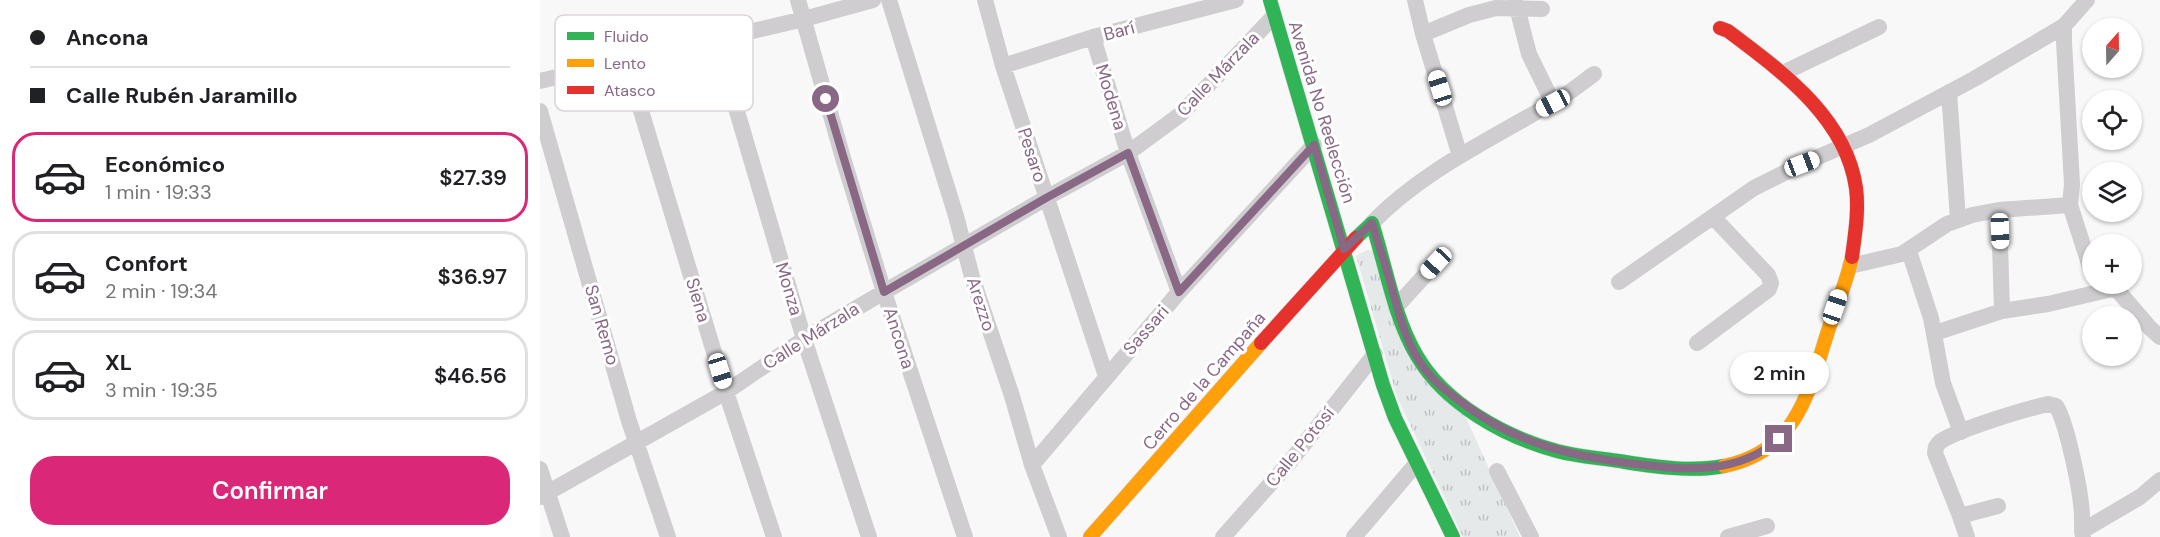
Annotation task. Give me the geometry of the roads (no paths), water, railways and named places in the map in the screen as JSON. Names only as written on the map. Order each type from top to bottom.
[{"type":"street","name":"Ancona","points":[[798,0],[884,292],[965,537]]},
{"type":"street","points":[[753,31],[873,0]]},
{"type":"street","name":"Arezzo","points":[[889,0],[914,76],[972,277],[1012,396],[1032,465],[1059,537]]},
{"type":"street","name":"Pesaro","points":[[985,0],[1003,66],[1106,376]]},
{"type":"street","name":"Barí","points":[[1003,66],[1093,38],[1236,0]]},
{"type":"street","points":[[1415,0],[1460,156]]},
{"type":"street","points":[[1619,282],[1754,188],[1776,176],[1845,147],[2035,45],[2064,26],[2087,0]]},
{"type":"street","points":[[1423,34],[1469,15],[1496,8],[1516,4],[1542,9]]},
{"type":"street","points":[[1516,4],[1529,54],[1553,103]]},
{"type":"street","name":"Calle Márzala","points":[[544,495],[726,392],[804,339],[964,245],[1128,153],[1180,114],[1272,8]]},
{"type":"street","name":"Avenida No Reelección","points":[[1272,8],[1383,385],[1416,464],[1453,537]]},
{"type":"street","points":[[2064,26],[2072,184],[2070,206],[2082,243]]},
{"type":"street","points":[[1783,73],[1879,27]]},
{"type":"street","points":[[1594,74],[1553,103],[1504,129],[1402,194],[1372,223],[1396,307],[1410,346],[1424,368],[1454,397],[1492,423],[1544,447],[1571,454],[1662,467],[1712,468],[1736,463],[1764,451],[1779,439],[1798,417],[1810,393],[1850,266],[1857,200],[1853,170],[1845,147],[1823,115],[1783,73],[1728,31],[1720,28]]},
{"type":"street","name":"Modena","points":[[1093,38],[1128,153],[1179,292]]},
{"type":"street","points":[[540,81],[555,78]]},
{"type":"street","points":[[1949,92],[1958,219]]},
{"type":"street","name":"San Remo","points":[[540,111],[635,442],[668,537]]},
{"type":"street","name":"Siena","points":[[641,111],[726,392],[774,537]]},
{"type":"street","name":"Monza","points":[[737,111],[804,339],[868,537]]},
{"type":"street","name":"Sassari","points":[[1032,465],[1179,292],[1314,145]]},
{"type":"street","points":[[1850,266],[1909,251],[1958,219],[1972,215],[1999,210],[2070,206]]},
{"type":"street","points":[[1999,210],[2002,311]]},
{"type":"street","points":[[1697,343],[1769,289],[1771,283],[1768,275],[1714,218]]},
{"type":"street","name":"Cerro de la Campaña","points":[[1090,537],[1344,249],[1372,223]]},
{"type":"street","points":[[1909,251],[1935,333],[1941,376],[1961,432]]},
{"type":"street","points":[[1396,307],[1436,263]]},
{"type":"street","points":[[1935,333],[2002,311],[2048,304],[2082,292]]},
{"type":"street","points":[[2121,294],[2160,337]]},
{"type":"street","name":"Calle Potosí","points":[[1223,537],[1288,463],[1375,354]]},
{"type":"street","points":[[1967,537],[1935,453],[1939,443],[1961,432],[2040,406],[2056,406],[2065,426],[2080,495],[2082,534],[2132,502],[2160,480]]},
{"type":"street","points":[[1353,537],[1416,464]]},
{"type":"street","points":[[540,469],[544,495],[562,537]]},
{"type":"street","points":[[1497,471],[1531,537]]},
{"type":"street","points":[[1960,516],[1998,506]]},
{"type":"street","points":[[1728,537],[1767,526]]}]
